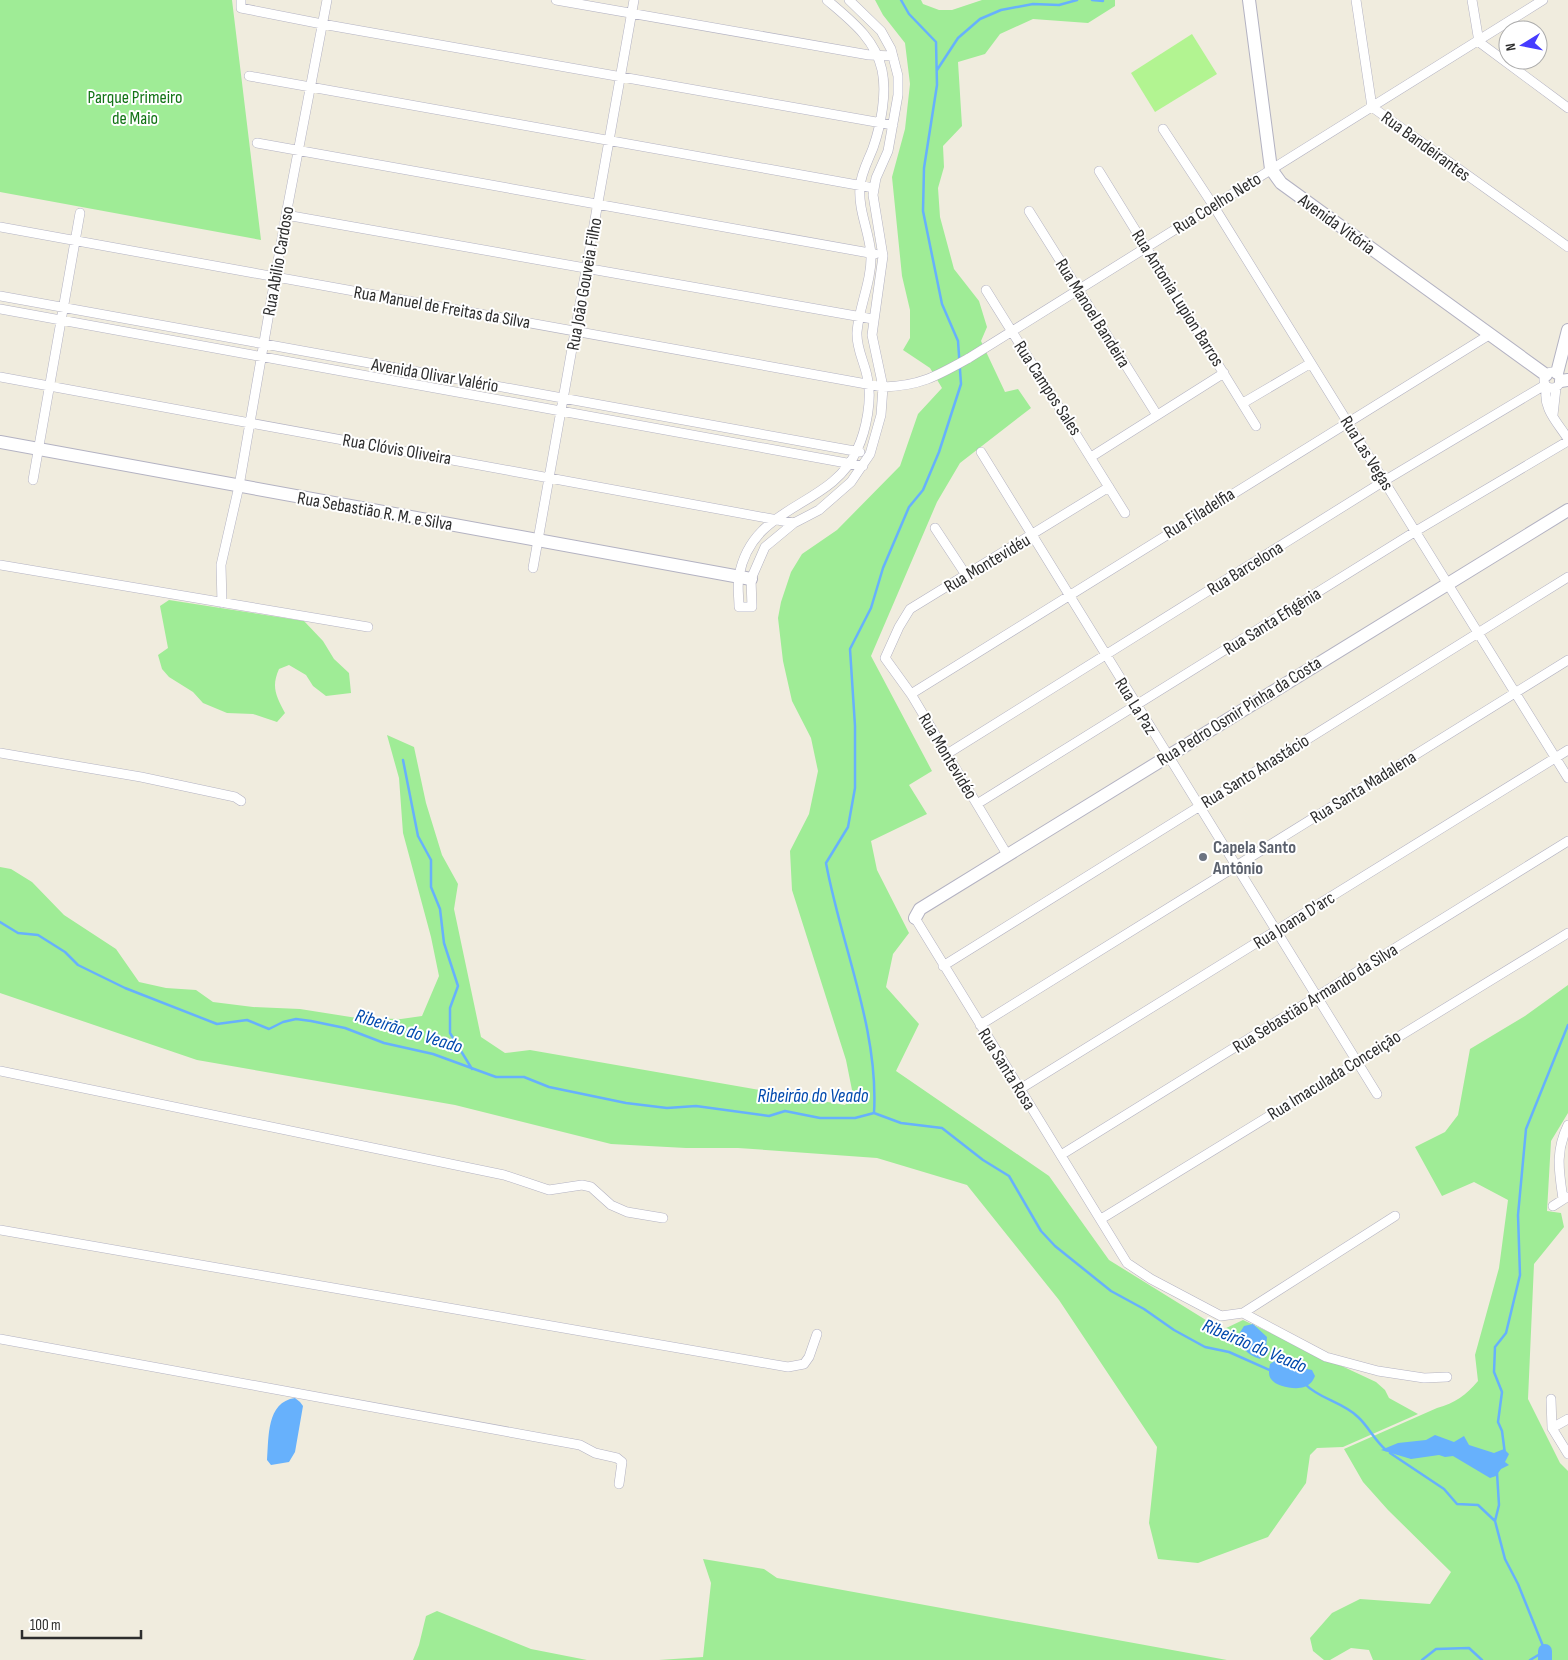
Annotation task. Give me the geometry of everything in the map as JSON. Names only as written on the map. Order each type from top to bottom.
[{"type":"street","name":"Rua Abilio Cardoso","points":[[222,603],[221,566],[239,486],[286,215],[327,0]]},
{"type":"street","points":[[556,0],[878,56],[894,56]]},
{"type":"street","name":"Rua João Gouveia Filho","points":[[533,568],[634,0]]},
{"type":"street","points":[[752,607],[739,606],[745,578],[743,562],[757,534],[772,519],[814,495],[835,480],[856,451],[864,430],[869,384],[857,342],[871,254],[861,208],[860,186],[873,146],[884,86],[878,56],[864,33],[827,0]]},
{"type":"street","points":[[745,578],[765,547],[794,523],[819,510],[851,482],[870,454],[877,434],[883,387],[872,340],[873,319],[883,256],[874,206],[874,188],[888,151],[899,86],[894,56],[887,40],[875,23],[849,0]]},
{"type":"street","points":[[1249,0],[1271,169]]},
{"type":"street","name":"Rua Bandeirantes","points":[[1356,0],[1372,107],[1568,247]]},
{"type":"street","points":[[1472,0],[1479,42],[1568,108]]},
{"type":"street","name":"Rua Coelho Neto","points":[[883,387],[922,383],[969,358],[1011,330],[1479,42],[1543,0]]},
{"type":"street","points":[[241,4],[322,24],[893,125]]},
{"type":"street","points":[[249,76],[874,188]]},
{"type":"street","name":"Rua Las Vegas","points":[[1163,129],[1213,205],[1568,778]]},
{"type":"street","points":[[257,143],[598,203],[883,256]]},
{"type":"street","name":"Avenida Vitória","points":[[1271,169],[1291,191],[1554,381]]},
{"type":"street","name":"Rua Antonia Lupion Barros","points":[[1099,171],[1256,426]]},
{"type":"street","name":"Rua Manoel Bandeira","points":[[1029,211],[1157,415]]},
{"type":"street","points":[[33,480],[80,213]]},
{"type":"street","points":[[286,215],[873,319]]},
{"type":"street","name":"Rua Manuel de Freitas da Silva","points":[[0,227],[883,387]]},
{"type":"street","name":"Rua Campos Sales","points":[[986,290],[1125,513]]},
{"type":"street","name":"Avenida Olivar Valério","points":[[0,296],[870,454]]},
{"type":"street","points":[[0,308],[863,466]]},
{"type":"street","points":[[1568,330],[1554,381],[1553,415],[1568,440]]},
{"type":"street","name":"Rua Filadelfia","points":[[911,694],[1068,594],[1489,335]]},
{"type":"street","points":[[1243,403],[1311,363]]},
{"type":"street","points":[[1091,457],[1224,373]]},
{"type":"street","name":"Rua Clóvis Oliveira","points":[[0,377],[794,523]]},
{"type":"street","name":"Rua Barcelona","points":[[947,754],[1384,481],[1554,381]]},
{"type":"street","name":"Rua Santa Efigênia","points":[[977,804],[1416,531],[1568,440]]},
{"type":"street","name":"Rua Sebastião R. M. e Silva","points":[[0,442],[745,578]]},
{"type":"street","name":"Rua La Paz","points":[[980,452],[1135,705],[1319,996],[1377,1094]]},
{"type":"street","name":"Rua Montevidéu","points":[[886,658],[899,627],[910,609],[1032,536],[1109,487]]},
{"type":"street","name":"Rua Pedro Osmir Pinha da Costa","points":[[915,918],[920,909],[1568,510]]},
{"type":"street","points":[[935,528],[966,575]]},
{"type":"street","points":[[0,565],[368,627]]},
{"type":"street","name":"Rua Santo Anastácio","points":[[944,966],[1568,577]]},
{"type":"street","name":"Rua Montevidéo","points":[[886,658],[911,694],[1008,856]]},
{"type":"street","name":"Rua Santa Madalena","points":[[980,1025],[1568,660]]},
{"type":"street","name":"Rua Joana D'arc","points":[[1020,1090],[1568,750]]},
{"type":"street","points":[[0,753],[141,777],[235,797],[241,801]]},
{"type":"street","name":"Rua Sebastião Armando da Silva","points":[[1061,1155],[1568,841]]},
{"type":"street","name":"Rua Santa Rosa","points":[[915,918],[1127,1263],[1221,1316],[1242,1313]]},
{"type":"street","name":"Rua Imaculada Conceição","points":[[1101,1219],[1568,933]]},
{"type":"street","points":[[0,1071],[504,1175],[548,1190],[582,1184],[592,1187],[611,1205],[627,1212],[663,1218]]},
{"type":"street","points":[[1553,1206],[1566,1198],[1558,1159],[1560,1144],[1568,1125]]},
{"type":"street","points":[[1395,1216],[1242,1313],[1326,1357],[1378,1371],[1424,1378],[1447,1377]]},
{"type":"street","points":[[0,1230],[788,1367],[804,1364],[809,1357],[817,1334]]},
{"type":"street","points":[[0,1339],[580,1445],[595,1453],[617,1458],[622,1462],[619,1484]]},
{"type":"street","points":[[1551,1399],[1552,1428],[1568,1454]]},
{"type":"street","points":[[1552,1428],[1568,1419]]},
{"type":"green space","name":"Parque Primeiro de Maio","points":[[0,0],[232,0],[261,240],[0,192]]},
{"type":"green space","points":[[875,0],[921,0],[923,4],[939,10],[952,10],[982,0],[1115,0],[1115,6],[1088,23],[1033,19],[1000,34],[985,54],[958,62],[962,126],[943,146],[944,167],[938,188],[940,217],[954,269],[979,301],[987,327],[981,341],[1005,392],[1018,389],[1031,408],[960,463],[937,502],[871,656],[932,771],[909,785],[927,814],[871,841],[877,870],[909,933],[893,954],[886,987],[919,1024],[896,1071],[1049,1176],[1109,1260],[1222,1330],[1243,1320],[1376,1382],[1385,1390],[1389,1398],[1418,1414],[1343,1447],[1317,1448],[1310,1455],[1306,1483],[1268,1537],[1198,1563],[1158,1559],[1149,1523],[1157,1447],[1059,1300],[967,1185],[877,1158],[738,1148],[686,1148],[611,1144],[455,1105],[197,1060],[0,993],[0,867],[11,869],[32,882],[64,915],[116,949],[139,982],[166,988],[196,990],[213,1002],[253,1007],[300,1009],[357,1018],[401,1019],[422,1016],[439,976],[431,937],[403,833],[399,778],[387,735],[414,747],[426,803],[442,855],[458,884],[454,909],[481,1037],[505,1053],[530,1050],[845,1105],[853,1095],[846,1060],[792,890],[790,851],[809,814],[818,771],[811,738],[792,701],[783,661],[778,618],[791,572],[802,554],[837,530],[900,466],[918,414],[942,388],[930,368],[903,350],[910,338],[910,310],[902,276],[892,177],[905,129],[910,84],[905,43],[883,15]]},
{"type":"green space","points":[[1192,34],[1217,74],[1155,112],[1131,73]]},
{"type":"green space","points":[[169,600],[304,621],[323,641],[334,659],[349,673],[351,693],[326,696],[313,686],[306,675],[289,665],[279,669],[275,681],[277,696],[285,713],[277,722],[253,714],[227,713],[203,703],[193,692],[169,677],[162,669],[158,655],[168,648],[160,606]]},
{"type":"green space","points":[[1568,985],[1568,1113],[1551,1141],[1547,1211],[1561,1213],[1564,1227],[1534,1264],[1528,1399],[1560,1463],[1568,1471],[1568,1660],[1373,1660],[1369,1650],[1351,1648],[1330,1660],[1324,1660],[1313,1651],[1310,1638],[1332,1613],[1360,1599],[1430,1604],[1451,1572],[1388,1510],[1363,1482],[1344,1449],[1455,1401],[1478,1381],[1475,1355],[1499,1268],[1508,1200],[1474,1182],[1442,1196],[1415,1147],[1445,1132],[1458,1115],[1470,1049],[1525,1016]]},
{"type":"green space","points":[[703,1559],[764,1569],[777,1578],[1227,1660],[659,1660],[703,1657],[711,1583]]},
{"type":"green space","points":[[437,1611],[531,1649],[587,1660],[413,1660],[419,1645],[426,1616]]},
{"type":"water","points":[[1253,1324],[1267,1337],[1266,1348],[1260,1359],[1245,1350],[1239,1334],[1244,1326]]},
{"type":"water","points":[[1276,1360],[1312,1370],[1315,1376],[1310,1384],[1300,1388],[1291,1388],[1277,1384],[1269,1376],[1270,1364]]},
{"type":"water","points":[[295,1398],[303,1406],[295,1452],[289,1462],[271,1465],[267,1460],[271,1422],[279,1406]]},
{"type":"water","points":[[1435,1435],[1454,1442],[1464,1436],[1469,1445],[1494,1453],[1504,1449],[1509,1454],[1505,1462],[1509,1465],[1501,1469],[1496,1476],[1490,1478],[1453,1456],[1445,1457],[1439,1455],[1411,1459],[1381,1450],[1398,1443],[1426,1440]]},
{"type":"waterway","points":[[874,1113],[871,1050],[858,987],[826,863],[848,827],[855,788],[855,726],[850,649],[871,608],[883,568],[909,507],[923,490],[939,452],[961,384],[958,341],[942,304],[923,211],[924,168],[937,85],[936,42],[909,14],[901,0]]},
{"type":"waterway","points":[[937,70],[958,38],[980,19],[1001,10],[1033,4],[1059,5],[1077,0]]},
{"type":"waterway","points":[[1092,0],[1103,1]]},
{"type":"waterway","points":[[403,760],[418,836],[431,860],[431,887],[440,909],[444,943],[458,986],[450,1008],[450,1033],[472,1069]]},
{"type":"waterway","name":"Ribeirão do Veado","points":[[0,922],[18,933],[38,935],[65,952],[78,965],[125,988],[217,1024],[247,1020],[269,1029],[283,1022],[296,1019],[311,1021],[345,1028],[384,1043],[433,1054],[496,1077],[524,1077],[549,1087],[626,1103],[667,1108],[696,1106],[769,1116],[785,1111],[820,1118],[855,1118],[874,1113],[901,1123],[942,1128],[983,1160],[1009,1176],[1041,1231],[1055,1246],[1111,1291],[1205,1347],[1229,1352],[1272,1371]]},
{"type":"waterway","points":[[1505,1454],[1502,1431],[1498,1422],[1502,1392],[1494,1372],[1495,1347],[1506,1333],[1520,1275],[1518,1215],[1526,1129],[1568,1025]]},
{"type":"waterway","name":"Ribeirão do Veado","points":[[1305,1384],[1317,1393],[1352,1412],[1386,1450]]},
{"type":"waterway","name":"Ribeirão do Veado","points":[[1390,1453],[1444,1489],[1457,1504],[1478,1505],[1495,1521],[1505,1559],[1518,1584],[1545,1651],[1530,1660]]},
{"type":"waterway","points":[[1495,1521],[1499,1505],[1497,1473]]},
{"type":"waterway","points":[[1422,1660],[1436,1649],[1469,1648],[1482,1660]]},
{"type":"waterway","name":"Ribeirão do Veado","points":[[1545,1651],[1545,1660]]},
{"type":"place","name":"Capela Santo Antônio","points":[[1203,857]]}]
